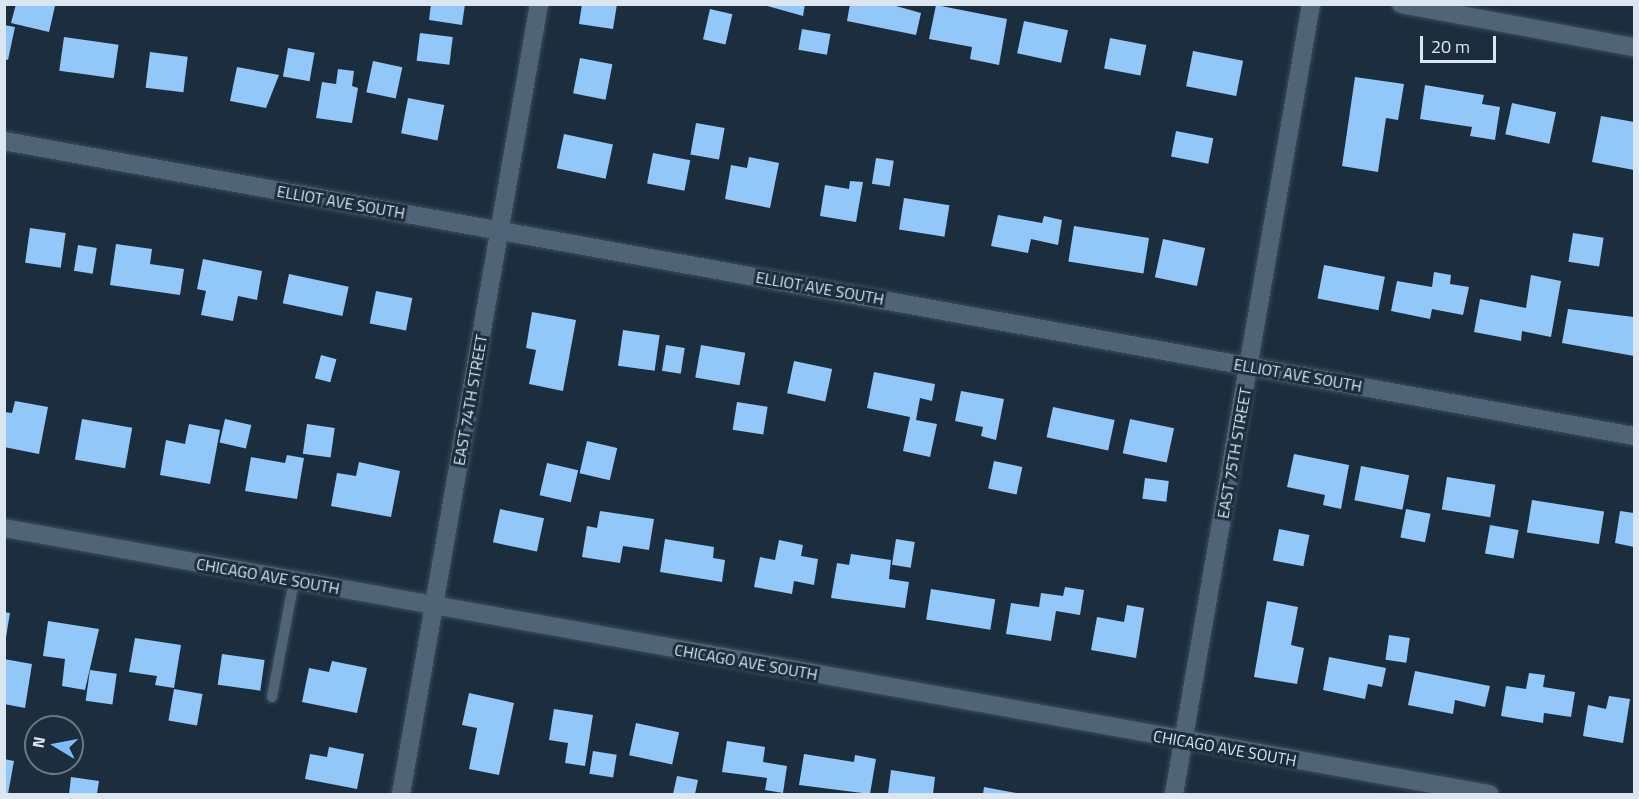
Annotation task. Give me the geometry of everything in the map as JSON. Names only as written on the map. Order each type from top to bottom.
[{"type":"street","name":"EAST 74TH STREET","points":[[400,795],[539,4]]},
{"type":"street","name":"EAST 75TH STREET","points":[[1174,795],[1311,4]]},
{"type":"street","points":[[1401,4],[1635,47]]},
{"type":"street","name":"ELLIOT AVE SOUTH","points":[[4,141],[1635,436]]},
{"type":"street","name":"CHICAGO AVE SOUTH","points":[[4,528],[1488,795]]},
{"type":"lane","points":[[272,698],[294,581]]},
{"type":"building","points":[[16,4],[55,6],[49,32],[11,23]]},
{"type":"building","points":[[431,4],[465,4],[462,25],[429,20]]},
{"type":"building","points":[[582,4],[617,4],[613,29],[579,24]]},
{"type":"building","points":[[760,4],[805,4],[803,16]]},
{"type":"building","points":[[850,4],[889,4],[921,13],[916,35],[847,21]]},
{"type":"building","points":[[936,5],[1007,19],[999,65],[970,59],[972,47],[929,39]]},
{"type":"building","points":[[710,9],[732,14],[725,44],[703,39]]},
{"type":"building","points":[[1024,21],[1068,30],[1061,63],[1017,53]]},
{"type":"building","points":[[4,25],[15,27],[8,60],[4,59]]},
{"type":"building","points":[[802,29],[831,34],[827,55],[798,50]]},
{"type":"building","points":[[420,33],[453,37],[449,65],[417,61]]},
{"type":"building","points":[[64,37],[118,45],[114,78],[59,71]]},
{"type":"building","points":[[1110,38],[1146,45],[1140,75],[1104,68]]},
{"type":"building","points":[[288,48],[315,53],[310,81],[283,77]]},
{"type":"building","points":[[1193,51],[1243,61],[1236,96],[1186,86]]},
{"type":"building","points":[[150,52],[188,57],[183,92],[146,88]]},
{"type":"building","points":[[580,58],[612,64],[606,100],[573,93]]},
{"type":"building","points":[[373,61],[402,67],[396,99],[366,92]]},
{"type":"building","points":[[237,67],[279,75],[266,108],[230,101]]},
{"type":"building","points":[[338,69],[354,71],[352,86],[358,88],[352,123],[316,118],[322,82],[336,84]]},
{"type":"building","points":[[1355,77],[1404,84],[1398,120],[1386,118],[1378,172],[1342,166]]},
{"type":"building","points":[[1425,85],[1484,95],[1482,104],[1500,107],[1495,140],[1470,136],[1472,127],[1420,119]]},
{"type":"building","points":[[408,98],[444,105],[437,140],[401,133]]},
{"type":"building","points":[[1512,103],[1556,112],[1549,144],[1505,134]]},
{"type":"building","points":[[1601,116],[1634,122],[1634,170],[1592,162]]},
{"type":"building","points":[[696,123],[725,128],[719,160],[690,155]]},
{"type":"building","points":[[1176,131],[1213,138],[1208,164],[1171,157]]},
{"type":"building","points":[[564,134],[613,144],[606,179],[557,168]]},
{"type":"building","points":[[653,153],[690,160],[684,191],[647,183]]},
{"type":"building","points":[[749,157],[779,163],[770,208],[725,199],[731,165],[747,168]]},
{"type":"building","points":[[876,158],[894,161],[890,186],[872,184]]},
{"type":"building","points":[[850,181],[863,182],[856,222],[820,216],[825,185],[849,189]]},
{"type":"building","points":[[904,198],[949,205],[944,237],[899,230]]},
{"type":"building","points":[[998,215],[1042,223],[1044,216],[1062,220],[1058,245],[1031,239],[1028,253],[991,246]]},
{"type":"building","points":[[1074,226],[1149,238],[1143,273],[1068,262]]},
{"type":"building","points":[[30,228],[66,233],[61,268],[25,263]]},
{"type":"building","points":[[1573,233],[1604,238],[1599,266],[1568,262]]},
{"type":"building","points":[[1163,239],[1205,248],[1197,286],[1155,277]]},
{"type":"building","points":[[116,244],[152,249],[150,264],[184,269],[180,295],[110,285]]},
{"type":"building","points":[[78,245],[97,248],[93,274],[74,271]]},
{"type":"building","points":[[203,259],[262,271],[257,300],[238,296],[233,321],[201,315],[206,291],[197,289]]},
{"type":"building","points":[[1324,265],[1385,277],[1378,310],[1318,298]]},
{"type":"building","points":[[1434,272],[1451,275],[1450,284],[1469,287],[1463,315],[1432,309],[1430,319],[1391,311],[1397,281],[1432,287]]},
{"type":"building","points":[[289,274],[349,287],[342,316],[283,303]]},
{"type":"building","points":[[1531,275],[1561,281],[1551,337],[1522,331],[1521,341],[1474,332],[1480,299],[1526,308]]},
{"type":"building","points":[[376,291],[412,298],[406,330],[370,323]]},
{"type":"building","points":[[1568,309],[1634,317],[1634,356],[1562,343]]},
{"type":"building","points":[[532,312],[576,320],[563,391],[529,384],[536,350],[526,348]]},
{"type":"building","points":[[623,330],[660,335],[655,371],[618,366]]},
{"type":"building","points":[[666,345],[685,348],[681,374],[662,371]]},
{"type":"building","points":[[701,345],[745,353],[740,385],[695,377]]},
{"type":"building","points":[[321,355],[336,359],[330,382],[315,378]]},
{"type":"building","points":[[794,361],[832,369],[825,401],[787,393]]},
{"type":"building","points":[[874,372],[935,384],[932,401],[920,398],[916,420],[937,424],[930,457],[903,451],[910,417],[867,408]]},
{"type":"building","points":[[961,391],[1004,399],[996,440],[981,436],[983,427],[955,421]]},
{"type":"building","points":[[15,401],[48,407],[39,454],[4,447],[4,412],[12,413]]},
{"type":"building","points":[[737,402],[768,407],[763,435],[733,430]]},
{"type":"building","points":[[1053,407],[1115,420],[1108,450],[1047,437]]},
{"type":"building","points":[[82,419],[132,428],[125,468],[75,459]]},
{"type":"building","points":[[225,419],[251,425],[246,448],[220,442]]},
{"type":"building","points":[[1130,419],[1174,428],[1167,463],[1123,453]]},
{"type":"building","points":[[189,424],[220,430],[210,484],[160,475],[166,440],[185,444]]},
{"type":"building","points":[[307,424],[335,428],[331,458],[303,454]]},
{"type":"building","points":[[587,441],[617,448],[610,480],[580,473]]},
{"type":"building","points":[[1294,454],[1349,465],[1341,509],[1323,505],[1325,495],[1287,487]]},
{"type":"building","points":[[287,455],[304,458],[297,499],[245,491],[251,457],[285,463]]},
{"type":"building","points":[[994,461],[1022,467],[1017,494],[988,488]]},
{"type":"building","points":[[359,462],[400,471],[391,517],[331,506],[337,473],[356,476]]},
{"type":"building","points":[[547,463],[578,470],[571,502],[540,495]]},
{"type":"building","points":[[1361,466],[1409,475],[1402,510],[1354,500]]},
{"type":"building","points":[[1447,477],[1495,485],[1490,517],[1442,510]]},
{"type":"building","points":[[1145,478],[1169,481],[1166,502],[1142,499]]},
{"type":"building","points":[[1532,500],[1604,511],[1599,544],[1527,533]]},
{"type":"building","points":[[500,509],[544,518],[537,552],[493,542]]},
{"type":"building","points":[[1406,509],[1431,514],[1425,542],[1400,537]]},
{"type":"building","points":[[600,511],[654,519],[649,550],[623,546],[620,563],[582,557],[587,526],[597,528]]},
{"type":"building","points":[[1620,511],[1634,513],[1634,547],[1615,543]]},
{"type":"building","points":[[1490,525],[1519,530],[1514,559],[1485,554]]},
{"type":"building","points":[[1279,529],[1309,535],[1303,566],[1273,560]]},
{"type":"building","points":[[665,539],[714,547],[713,558],[725,560],[722,582],[660,572]]},
{"type":"building","points":[[896,539],[915,542],[911,568],[892,565]]},
{"type":"building","points":[[779,540],[803,545],[801,556],[818,559],[814,585],[794,581],[792,594],[754,587],[760,557],[775,560]]},
{"type":"building","points":[[851,554],[891,560],[889,579],[909,582],[905,608],[831,598],[837,563],[849,565]]},
{"type":"building","points":[[1065,587],[1084,590],[1080,615],[1056,611],[1051,641],[1006,634],[1011,603],[1039,607],[1041,593],[1063,596]]},
{"type":"building","points":[[931,589],[995,599],[990,630],[926,620]]},
{"type":"building","points":[[1267,601],[1298,607],[1291,645],[1304,648],[1297,684],[1254,677]]},
{"type":"building","points":[[1127,605],[1144,608],[1136,658],[1091,650],[1097,617],[1124,622]]},
{"type":"building","points":[[4,612],[10,613],[6,637],[4,637]]},
{"type":"building","points":[[48,621],[99,629],[85,690],[62,686],[65,659],[43,656]]},
{"type":"building","points":[[1389,635],[1410,638],[1406,663],[1386,660]]},
{"type":"building","points":[[135,638],[181,645],[174,688],[155,685],[157,676],[129,672]]},
{"type":"building","points":[[222,654],[265,660],[260,691],[218,685]]},
{"type":"building","points":[[1329,657],[1386,668],[1382,687],[1368,684],[1365,699],[1323,690]]},
{"type":"building","points":[[4,659],[32,664],[25,708],[4,704]]},
{"type":"building","points":[[332,661],[367,668],[357,713],[302,702],[309,668],[329,672]]},
{"type":"building","points":[[90,670],[117,674],[112,704],[86,701]]},
{"type":"building","points":[[1415,671],[1490,686],[1485,707],[1455,700],[1453,714],[1408,705]]},
{"type":"building","points":[[1529,673],[1545,675],[1543,687],[1575,692],[1571,717],[1544,713],[1543,723],[1501,716],[1506,686],[1526,689]]},
{"type":"building","points":[[174,689],[203,694],[197,726],[168,721]]},
{"type":"building","points":[[469,693],[514,703],[499,775],[469,769],[477,728],[462,725]]},
{"type":"building","points":[[1609,696],[1630,699],[1623,743],[1583,736],[1588,705],[1606,709]]},
{"type":"building","points":[[554,709],[593,715],[585,766],[565,763],[568,743],[549,740]]},
{"type":"building","points":[[636,723],[679,732],[672,764],[629,755]]},
{"type":"building","points":[[727,741],[765,747],[763,762],[787,766],[783,793],[765,790],[767,778],[722,772]]},
{"type":"building","points":[[329,747],[364,754],[357,789],[305,779],[310,754],[327,757]]},
{"type":"building","points":[[593,751],[617,755],[613,777],[589,774]]},
{"type":"building","points":[[804,754],[854,762],[855,755],[876,759],[870,794],[799,785]]},
{"type":"building","points":[[4,759],[14,761],[8,794],[4,794]]},
{"type":"building","points":[[891,770],[935,777],[933,794],[888,794]]},
{"type":"building","points":[[677,776],[698,780],[695,794],[673,794]]},
{"type":"building","points":[[71,777],[99,781],[97,794],[69,794]]},
{"type":"building","points":[[984,787],[1016,793],[1016,794],[983,794]]}]
